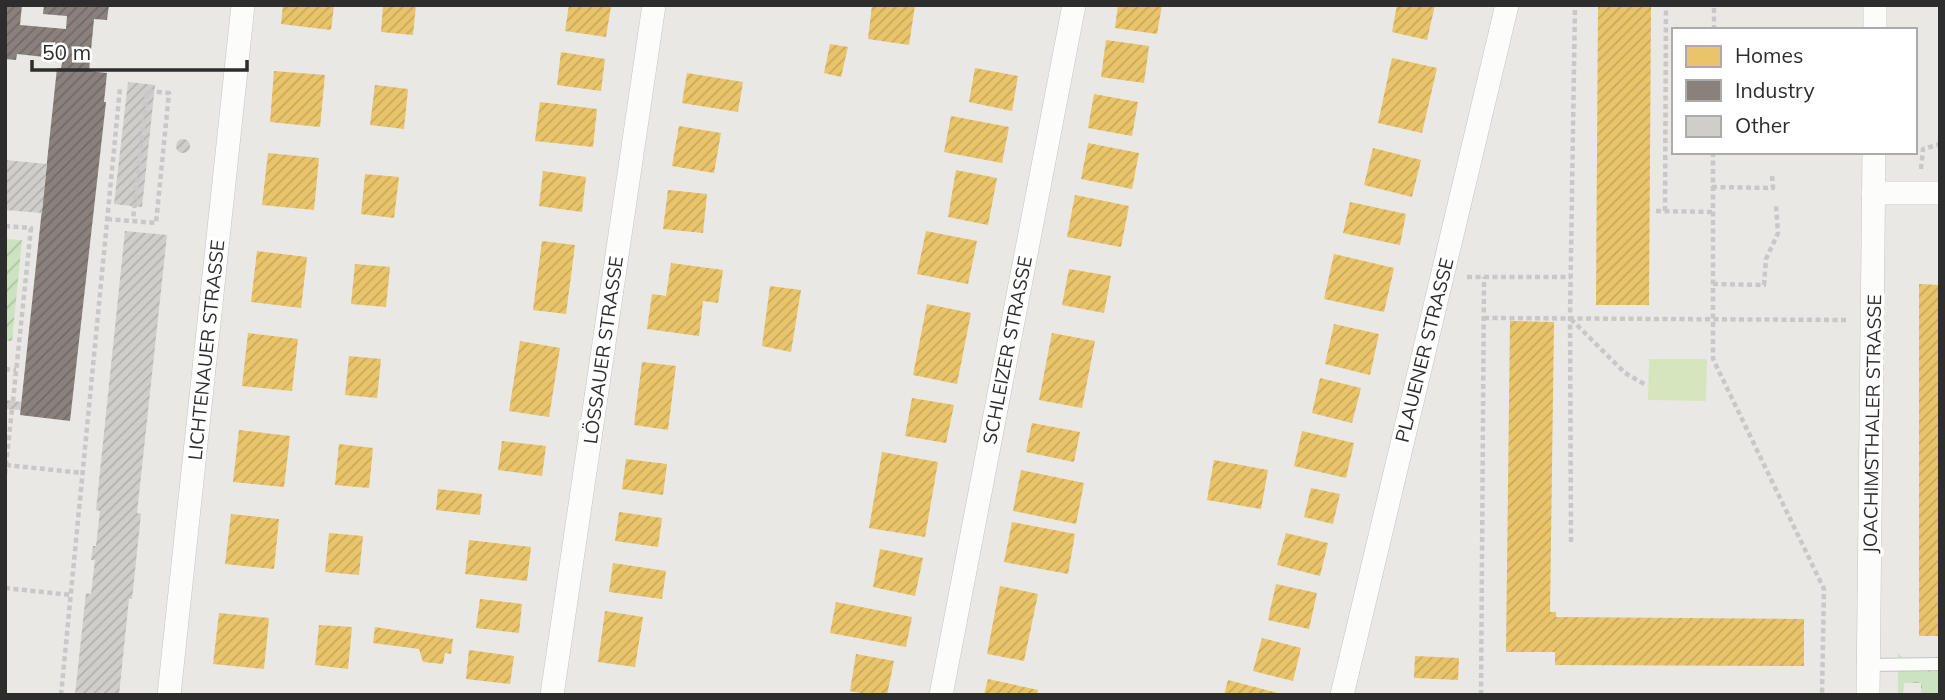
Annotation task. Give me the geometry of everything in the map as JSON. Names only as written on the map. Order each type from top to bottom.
[{"type":"street","name":"LICHTENAUER STRASSE","points":[[169,695],[243,5]]},
{"type":"street","name":"LÖSSAUER STRASSE","points":[[552,695],[654,5]]},
{"type":"street","name":"SCHLEIZER STRASSE","points":[[941,695],[1074,5]]},
{"type":"street","name":"PLAUENER STRASSE","points":[[1342,695],[1507,5]]},
{"type":"street","points":[[1875,5],[1875,28]]},
{"type":"street","name":"JOACHIMSTHALER STRASSE","points":[[1868,695],[1874,154]]},
{"type":"street","points":[[1874,193],[1940,193]]},
{"type":"lane","points":[[1869,664],[1940,664]]},
{"type":"path","points":[[1571,542],[1570,318],[1575,5]]},
{"type":"path","points":[[1665,211],[1666,5]]},
{"type":"path","points":[[1714,5],[1714,28]]},
{"type":"path","points":[[61,695],[120,88]]},
{"type":"path","points":[[107,219],[156,223],[169,93],[147,91],[133,220]]},
{"type":"path","points":[[1923,149],[1940,144]]},
{"type":"path","points":[[1713,154],[1713,359],[1824,589],[1822,695]]},
{"type":"path","points":[[1712,187],[1773,188],[1772,174]]},
{"type":"path","points":[[1713,284],[1764,285],[1766,259],[1777,233],[1776,206]]},
{"type":"path","points":[[1656,211],[1712,212]]},
{"type":"path","points":[[5,226],[31,228],[13,401]]},
{"type":"path","points":[[1442,276],[1571,277]]},
{"type":"path","points":[[1481,695],[1484,277]]},
{"type":"path","points":[[1484,318],[1873,320]]},
{"type":"path","points":[[1570,318],[1625,373],[1646,385]]},
{"type":"path","points":[[5,369],[16,370]]},
{"type":"path","points":[[5,474],[12,409]]},
{"type":"path","points":[[6,465],[83,473]]},
{"type":"path","points":[[5,588],[71,595]]},
{"type":"green space","points":[[5,239],[22,240],[12,341],[5,341]]},
{"type":"green space","points":[[1649,359],[1707,359],[1706,401],[1648,400]]},
{"type":"green space","points":[[1898,653],[1904,660],[1940,659],[1940,694],[1921,693],[1921,683],[1904,683],[1903,695],[1898,695]]},
{"type":"building: Homes","points":[[283,5],[334,5],[331,30],[281,24]]},
{"type":"building: Homes","points":[[383,5],[416,5],[413,35],[381,32]]},
{"type":"building: Homes","points":[[569,5],[611,6],[606,37],[565,31]]},
{"type":"building: Homes","points":[[872,5],[915,5],[909,45],[868,39]]},
{"type":"building: Homes","points":[[1118,5],[1162,5],[1157,34],[1115,28]]},
{"type":"building: Homes","points":[[1397,5],[1435,5],[1427,40],[1392,32]]},
{"type":"building: Homes","points":[[1598,5],[1651,5],[1649,305],[1596,305]]},
{"type":"building: Homes","points":[[1106,40],[1149,46],[1144,83],[1101,77]]},
{"type":"building: Homes","points":[[830,44],[848,47],[841,77],[824,73]]},
{"type":"building: Homes","points":[[561,52],[605,59],[601,91],[557,85]]},
{"type":"building: Homes","points":[[1392,58],[1437,68],[1422,133],[1378,123]]},
{"type":"building: Homes","points":[[975,68],[1018,76],[1012,111],[969,102]]},
{"type":"building: Homes","points":[[274,71],[325,75],[320,127],[270,122]]},
{"type":"building: Homes","points":[[687,73],[743,82],[738,112],[682,103]]},
{"type":"building: Homes","points":[[375,85],[408,89],[404,129],[370,125]]},
{"type":"building: Homes","points":[[1094,94],[1138,102],[1132,136],[1088,128]]},
{"type":"building: Homes","points":[[540,102],[597,109],[593,147],[535,141]]},
{"type":"building: Homes","points":[[951,116],[1009,127],[1002,163],[944,152]]},
{"type":"building: Homes","points":[[679,126],[721,133],[714,173],[672,166]]},
{"type":"building: Homes","points":[[1088,143],[1139,153],[1132,189],[1081,179]]},
{"type":"building: Homes","points":[[1373,148],[1421,160],[1412,197],[1364,185]]},
{"type":"building: Homes","points":[[268,153],[319,158],[314,210],[262,205]]},
{"type":"building: Homes","points":[[956,170],[997,178],[988,225],[948,217]]},
{"type":"building: Homes","points":[[543,171],[586,177],[582,212],[539,206]]},
{"type":"building: Homes","points":[[365,174],[399,177],[394,218],[361,214]]},
{"type":"building: Homes","points":[[668,190],[707,194],[703,233],[663,229]]},
{"type":"building: Homes","points":[[1075,195],[1129,206],[1121,247],[1067,237]]},
{"type":"building: Homes","points":[[1350,202],[1406,214],[1400,245],[1343,233]]},
{"type":"building: Homes","points":[[926,231],[977,241],[968,284],[917,274]]},
{"type":"building: Homes","points":[[542,241],[575,245],[566,314],[533,310]]},
{"type":"building: Homes","points":[[257,251],[307,257],[301,308],[251,302]]},
{"type":"building: Homes","points":[[1334,254],[1394,268],[1384,312],[1324,299]]},
{"type":"building: Homes","points":[[671,263],[723,270],[718,303],[703,301],[699,336],[647,329],[652,294],[666,296]]},
{"type":"building: Homes","points":[[355,264],[390,267],[386,307],[351,304]]},
{"type":"building: Homes","points":[[1069,269],[1111,276],[1104,313],[1062,305]]},
{"type":"building: Homes","points":[[1919,284],[1940,285],[1940,636],[1919,636]]},
{"type":"building: Homes","points":[[770,286],[801,290],[791,352],[762,346]]},
{"type":"building: Homes","points":[[927,304],[971,313],[957,384],[913,375]]},
{"type":"building: Homes","points":[[1510,321],[1554,322],[1550,612],[1556,612],[1556,617],[1804,619],[1804,666],[1555,665],[1555,652],[1506,652]]},
{"type":"building: Homes","points":[[1334,324],[1379,334],[1370,375],[1325,364]]},
{"type":"building: Homes","points":[[248,333],[298,339],[292,391],[242,386]]},
{"type":"building: Homes","points":[[1052,333],[1095,341],[1082,408],[1039,400]]},
{"type":"building: Homes","points":[[520,341],[560,348],[549,417],[509,411]]},
{"type":"building: Homes","points":[[349,356],[381,359],[377,398],[345,395]]},
{"type":"building: Homes","points":[[642,362],[676,366],[668,430],[634,425]]},
{"type":"building: Homes","points":[[1320,378],[1361,388],[1352,423],[1312,413]]},
{"type":"building: Homes","points":[[912,398],[954,405],[946,443],[905,436]]},
{"type":"building: Homes","points":[[1032,423],[1080,432],[1074,462],[1026,452]]},
{"type":"building: Homes","points":[[239,430],[290,436],[284,487],[233,482]]},
{"type":"building: Homes","points":[[1302,431],[1354,443],[1346,478],[1294,466]]},
{"type":"building: Homes","points":[[502,441],[546,446],[542,476],[498,470]]},
{"type":"building: Homes","points":[[339,444],[373,448],[369,488],[335,485]]},
{"type":"building: Homes","points":[[882,452],[938,462],[925,537],[869,528]]},
{"type":"building: Homes","points":[[626,459],[667,464],[663,495],[622,489]]},
{"type":"building: Homes","points":[[1214,460],[1268,470],[1261,509],[1207,500]]},
{"type":"building: Homes","points":[[1021,470],[1084,483],[1076,524],[1013,511]]},
{"type":"building: Homes","points":[[1311,488],[1340,494],[1333,524],[1304,517]]},
{"type":"building: Homes","points":[[438,489],[482,494],[480,515],[436,510]]},
{"type":"building: Homes","points":[[619,512],[662,518],[658,547],[615,541]]},
{"type":"building: Homes","points":[[231,514],[279,519],[274,569],[225,564]]},
{"type":"building: Homes","points":[[1012,522],[1075,534],[1068,574],[1004,562]]},
{"type":"building: Homes","points":[[329,533],[363,536],[359,575],[325,572]]},
{"type":"building: Homes","points":[[1286,533],[1328,543],[1320,576],[1277,565]]},
{"type":"building: Homes","points":[[469,540],[531,547],[527,581],[465,574]]},
{"type":"building: Homes","points":[[880,549],[923,558],[915,596],[873,587]]},
{"type":"building: Homes","points":[[613,563],[666,571],[662,599],[609,592]]},
{"type":"building: Homes","points":[[1276,584],[1317,593],[1309,629],[1268,620]]},
{"type":"building: Homes","points":[[1000,586],[1038,594],[1024,661],[987,654]]},
{"type":"building: Homes","points":[[480,599],[522,604],[519,633],[476,628]]},
{"type":"building: Homes","points":[[836,602],[912,617],[906,647],[830,633]]},
{"type":"building: Homes","points":[[605,611],[643,617],[635,667],[598,662]]},
{"type":"building: Homes","points":[[219,613],[269,618],[264,669],[213,664]]},
{"type":"building: Homes","points":[[319,625],[352,627],[348,669],[315,665]]},
{"type":"building: Homes","points":[[375,627],[453,639],[451,654],[445,653],[443,664],[423,662],[419,649],[373,643]]},
{"type":"building: Homes","points":[[1262,638],[1301,648],[1293,681],[1253,671]]},
{"type":"building: Homes","points":[[469,650],[514,656],[510,684],[466,679]]},
{"type":"building: Homes","points":[[856,654],[894,661],[887,695],[850,691]]},
{"type":"building: Homes","points":[[1415,656],[1459,658],[1458,680],[1414,678]]},
{"type":"building: Homes","points":[[988,679],[1038,690],[1037,695],[984,695]]},
{"type":"building: Homes","points":[[1228,680],[1281,694],[1281,695],[1224,695]]},
{"type":"building: Industry","points":[[5,5],[22,5],[20,25],[66,29],[67,16],[43,14],[44,5],[109,5],[107,20],[94,19],[89,71],[107,73],[106,102],[70,421],[20,415],[57,68],[61,68],[63,59],[17,54],[16,60],[5,59]]},
{"type":"building: Other","points":[[128,82],[155,85],[142,207],[114,204]]},
{"type":"building: Other","points":[[183,139],[188,141],[188,151],[183,153],[178,151],[176,146],[178,141]]},
{"type":"building: Other","points":[[5,160],[47,164],[42,213],[5,210]]},
{"type":"building: Other","points":[[125,231],[167,235],[137,513],[141,514],[132,599],[129,599],[119,695],[75,695],[86,593],[91,594],[95,560],[91,560],[93,546],[96,546],[100,511],[96,510]]},
{"type":"building: Other","points":[[5,400],[21,402],[21,410],[5,409]]}]
